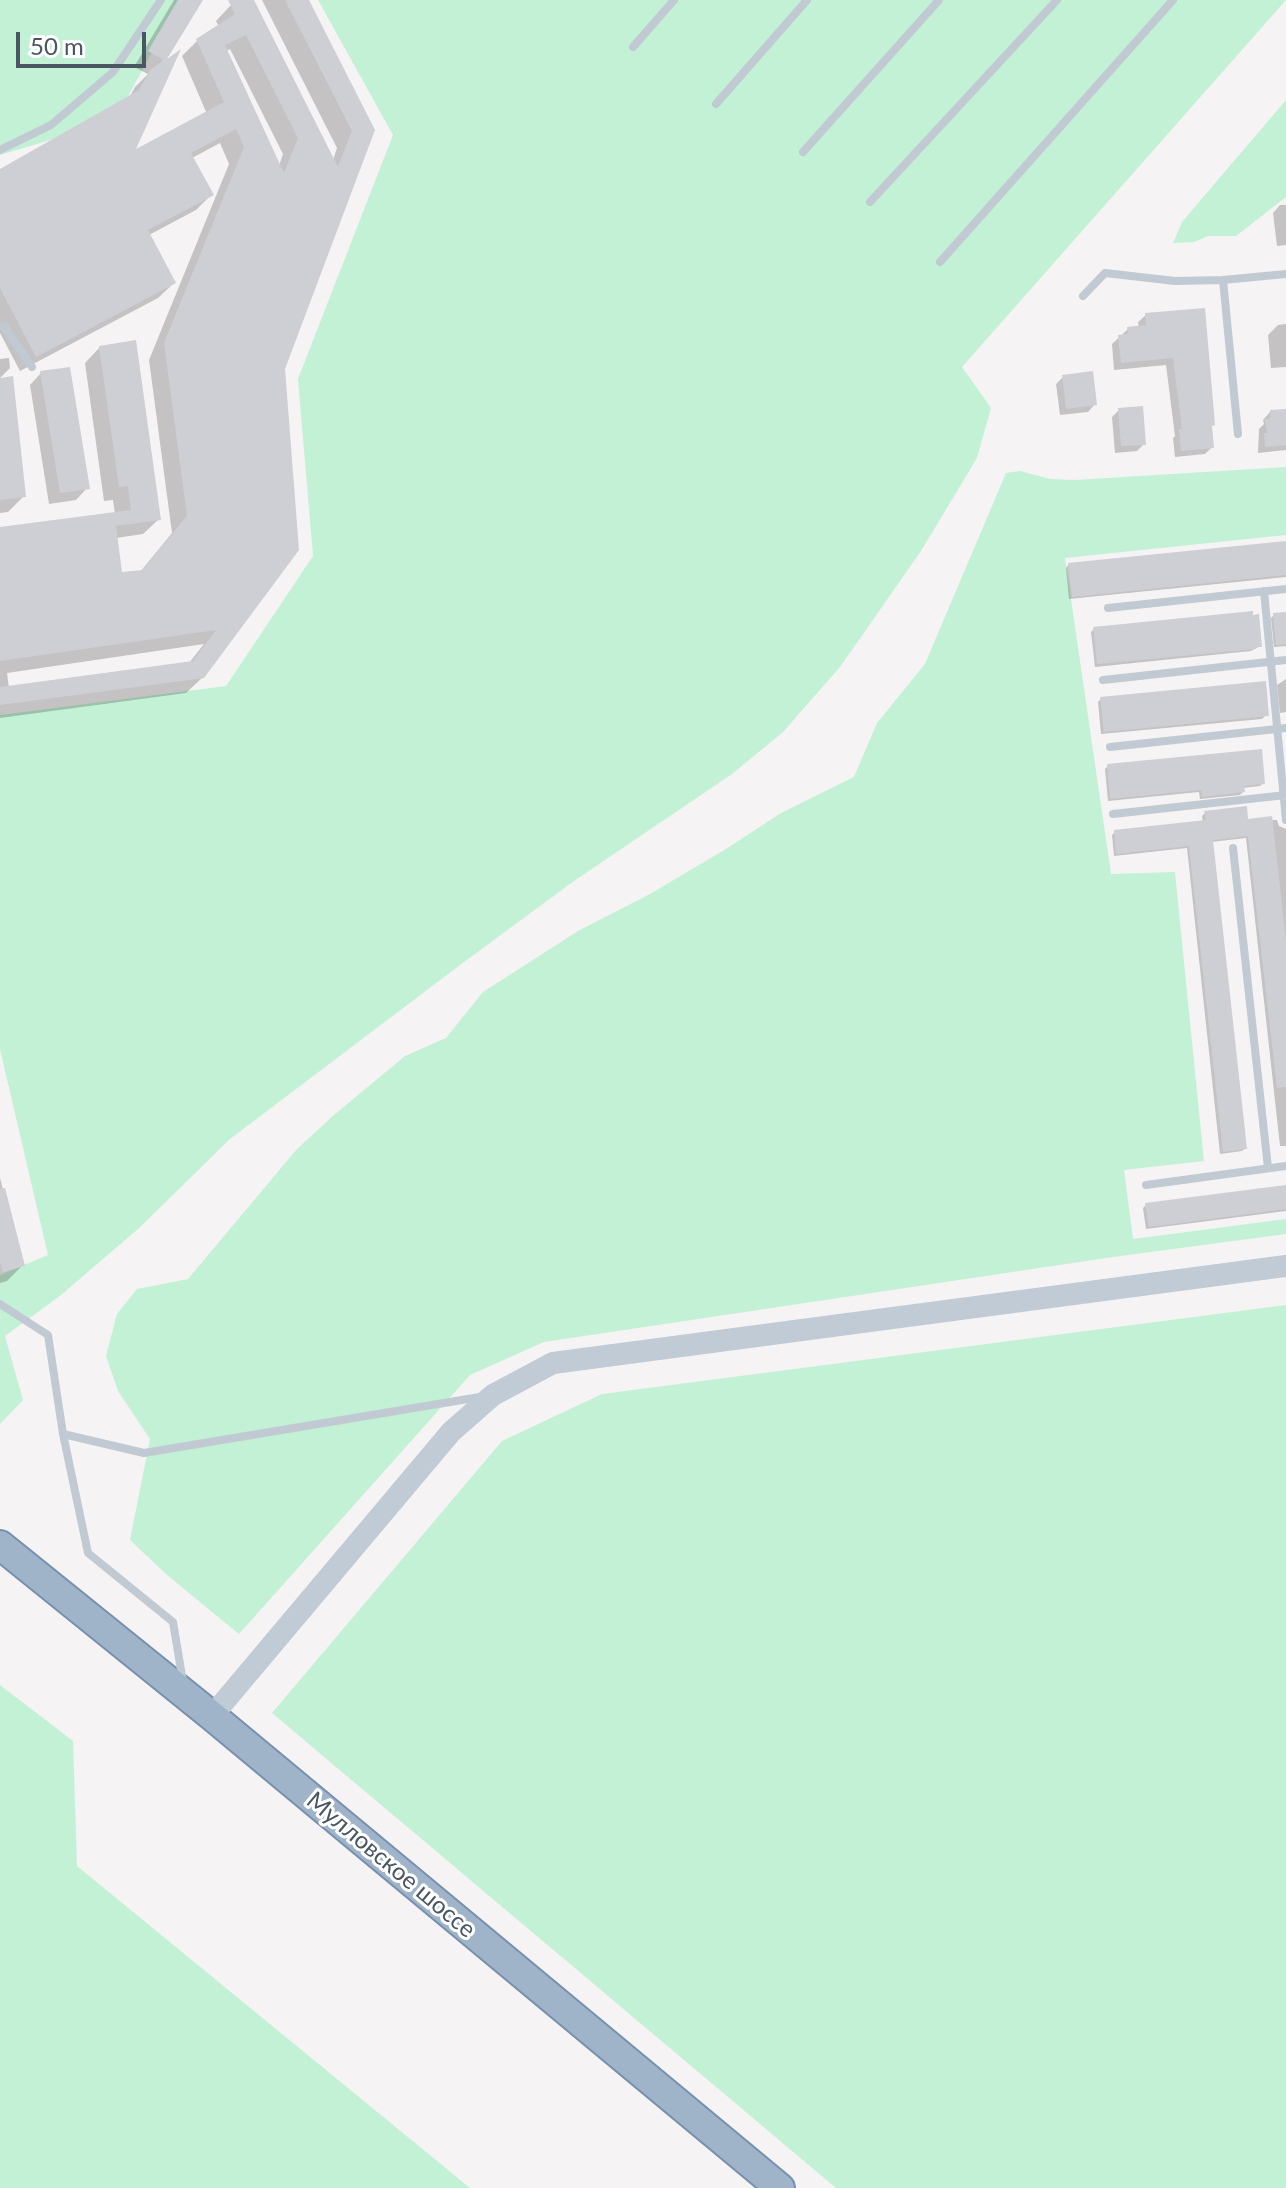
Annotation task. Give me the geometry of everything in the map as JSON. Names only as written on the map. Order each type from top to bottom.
[{"type":"highway","name":"Мулловское шоссе","points":[[0,1545],[212,1716],[780,2188]]},
{"type":"main road","points":[[212,1716],[451,1432],[493,1395],[553,1363],[1286,1266]]},
{"type":"lane","points":[[0,150],[51,125],[113,72],[161,0]]},
{"type":"lane","points":[[633,47],[674,0]]},
{"type":"lane","points":[[716,104],[807,0]]},
{"type":"lane","points":[[803,152],[939,0]]},
{"type":"lane","points":[[870,202],[1057,0]]},
{"type":"lane","points":[[940,262],[1173,0]]},
{"type":"lane","points":[[1083,296],[1105,273],[1164,281],[1286,274]]},
{"type":"lane","points":[[1223,280],[1238,434]]},
{"type":"lane","points":[[0,326],[4,326],[32,367]]},
{"type":"lane","points":[[1108,608],[1286,589]]},
{"type":"lane","points":[[1264,591],[1282,729],[1286,820]]},
{"type":"lane","points":[[1103,680],[1286,660]]},
{"type":"lane","points":[[1110,747],[1282,729]]},
{"type":"lane","points":[[1113,814],[1285,795]]},
{"type":"lane","points":[[1233,848],[1268,1168]]},
{"type":"lane","points":[[1146,1185],[1286,1166]]},
{"type":"lane","points":[[0,1304],[48,1335],[63,1434],[88,1553],[173,1622],[186,1695]]},
{"type":"lane","points":[[63,1434],[144,1453],[493,1395]]},
{"type":"green space","points":[[0,0],[180,0],[125,102],[77,132],[0,155]]},
{"type":"green space","points":[[318,0],[1286,0],[962,367],[991,408],[977,458],[921,551],[840,667],[783,732],[732,774],[574,881],[230,1139],[138,1229],[61,1295],[5,1336],[23,1400],[0,1424],[0,1275],[48,1255],[0,1049],[0,715],[226,686],[313,556],[298,379],[393,135]]},
{"type":"green space","points":[[1286,100],[1286,197],[1236,236],[1208,236],[1194,242],[1173,243],[1182,222]]},
{"type":"green space","points":[[1286,467],[1286,535],[1065,558],[1111,874],[1175,872],[1204,1161],[1124,1170],[1133,1239],[1286,1219],[1286,1234],[544,1342],[470,1375],[239,1634],[130,1540],[150,1439],[118,1391],[106,1356],[117,1314],[137,1289],[188,1279],[297,1149],[405,1056],[446,1038],[483,992],[578,931],[650,894],[781,813],[854,777],[877,723],[925,664],[1006,473],[1020,471],[1050,479],[1075,480]]},
{"type":"green space","points":[[1286,1305],[1286,2188],[836,2188],[272,1713],[502,1441],[602,1394]]},
{"type":"green space","points":[[0,1685],[73,1741],[77,1866],[470,2188],[0,2188]]},
{"type":"building","points":[[178,0],[203,0],[167,59],[181,49],[136,149],[224,102],[196,39],[235,14],[228,0],[254,0],[338,167],[352,131],[285,0],[309,0],[375,130],[285,369],[299,550],[204,678],[0,705],[0,687],[193,661],[216,630],[0,661],[0,527],[131,510],[128,486],[119,487],[99,346],[136,340],[161,520],[116,526],[122,572],[142,570],[187,516],[164,343],[244,147],[236,129],[191,153],[214,195],[148,230],[176,283],[36,357],[0,288],[0,169],[139,90],[150,70],[164,60],[148,51]],"holes":[[[246,35],[298,138],[284,173],[225,45]]]},
{"type":"building","points":[[1205,308],[1215,425],[1212,426],[1214,448],[1181,451],[1179,429],[1182,429],[1173,358],[1121,363],[1118,335],[1128,334],[1127,327],[1146,325],[1145,313]]},
{"type":"building","points":[[70,367],[90,489],[60,493],[40,371]]},
{"type":"building","points":[[1093,371],[1097,405],[1066,409],[1062,375]]},
{"type":"building","points":[[13,376],[26,497],[0,500],[0,378]]},
{"type":"building","points":[[1143,406],[1146,445],[1121,446],[1118,408]]},
{"type":"building","points":[[1286,409],[1286,445],[1265,447],[1265,419],[1270,419],[1270,410]]},
{"type":"building","points":[[1286,541],[1286,575],[1072,597],[1068,563]]},
{"type":"building","points":[[1253,611],[1253,615],[1259,614],[1262,647],[1097,664],[1093,627]]},
{"type":"building","points":[[1286,612],[1286,644],[1276,645],[1273,613]]},
{"type":"building","points":[[1266,681],[1269,716],[1104,732],[1100,697]]},
{"type":"building","points":[[1262,749],[1265,784],[1244,786],[1245,792],[1202,797],[1201,790],[1110,799],[1107,764]]},
{"type":"building","points":[[1247,806],[1248,819],[1272,816],[1286,940],[1286,1087],[1277,1088],[1248,836],[1213,840],[1247,1149],[1223,1152],[1189,846],[1116,854],[1114,830],[1206,820],[1204,811]]},
{"type":"building","points":[[1286,1185],[1286,1209],[1149,1227],[1145,1203]]},
{"type":"building","points":[[5,1188],[25,1266],[3,1272],[0,1262],[0,1189]]}]
